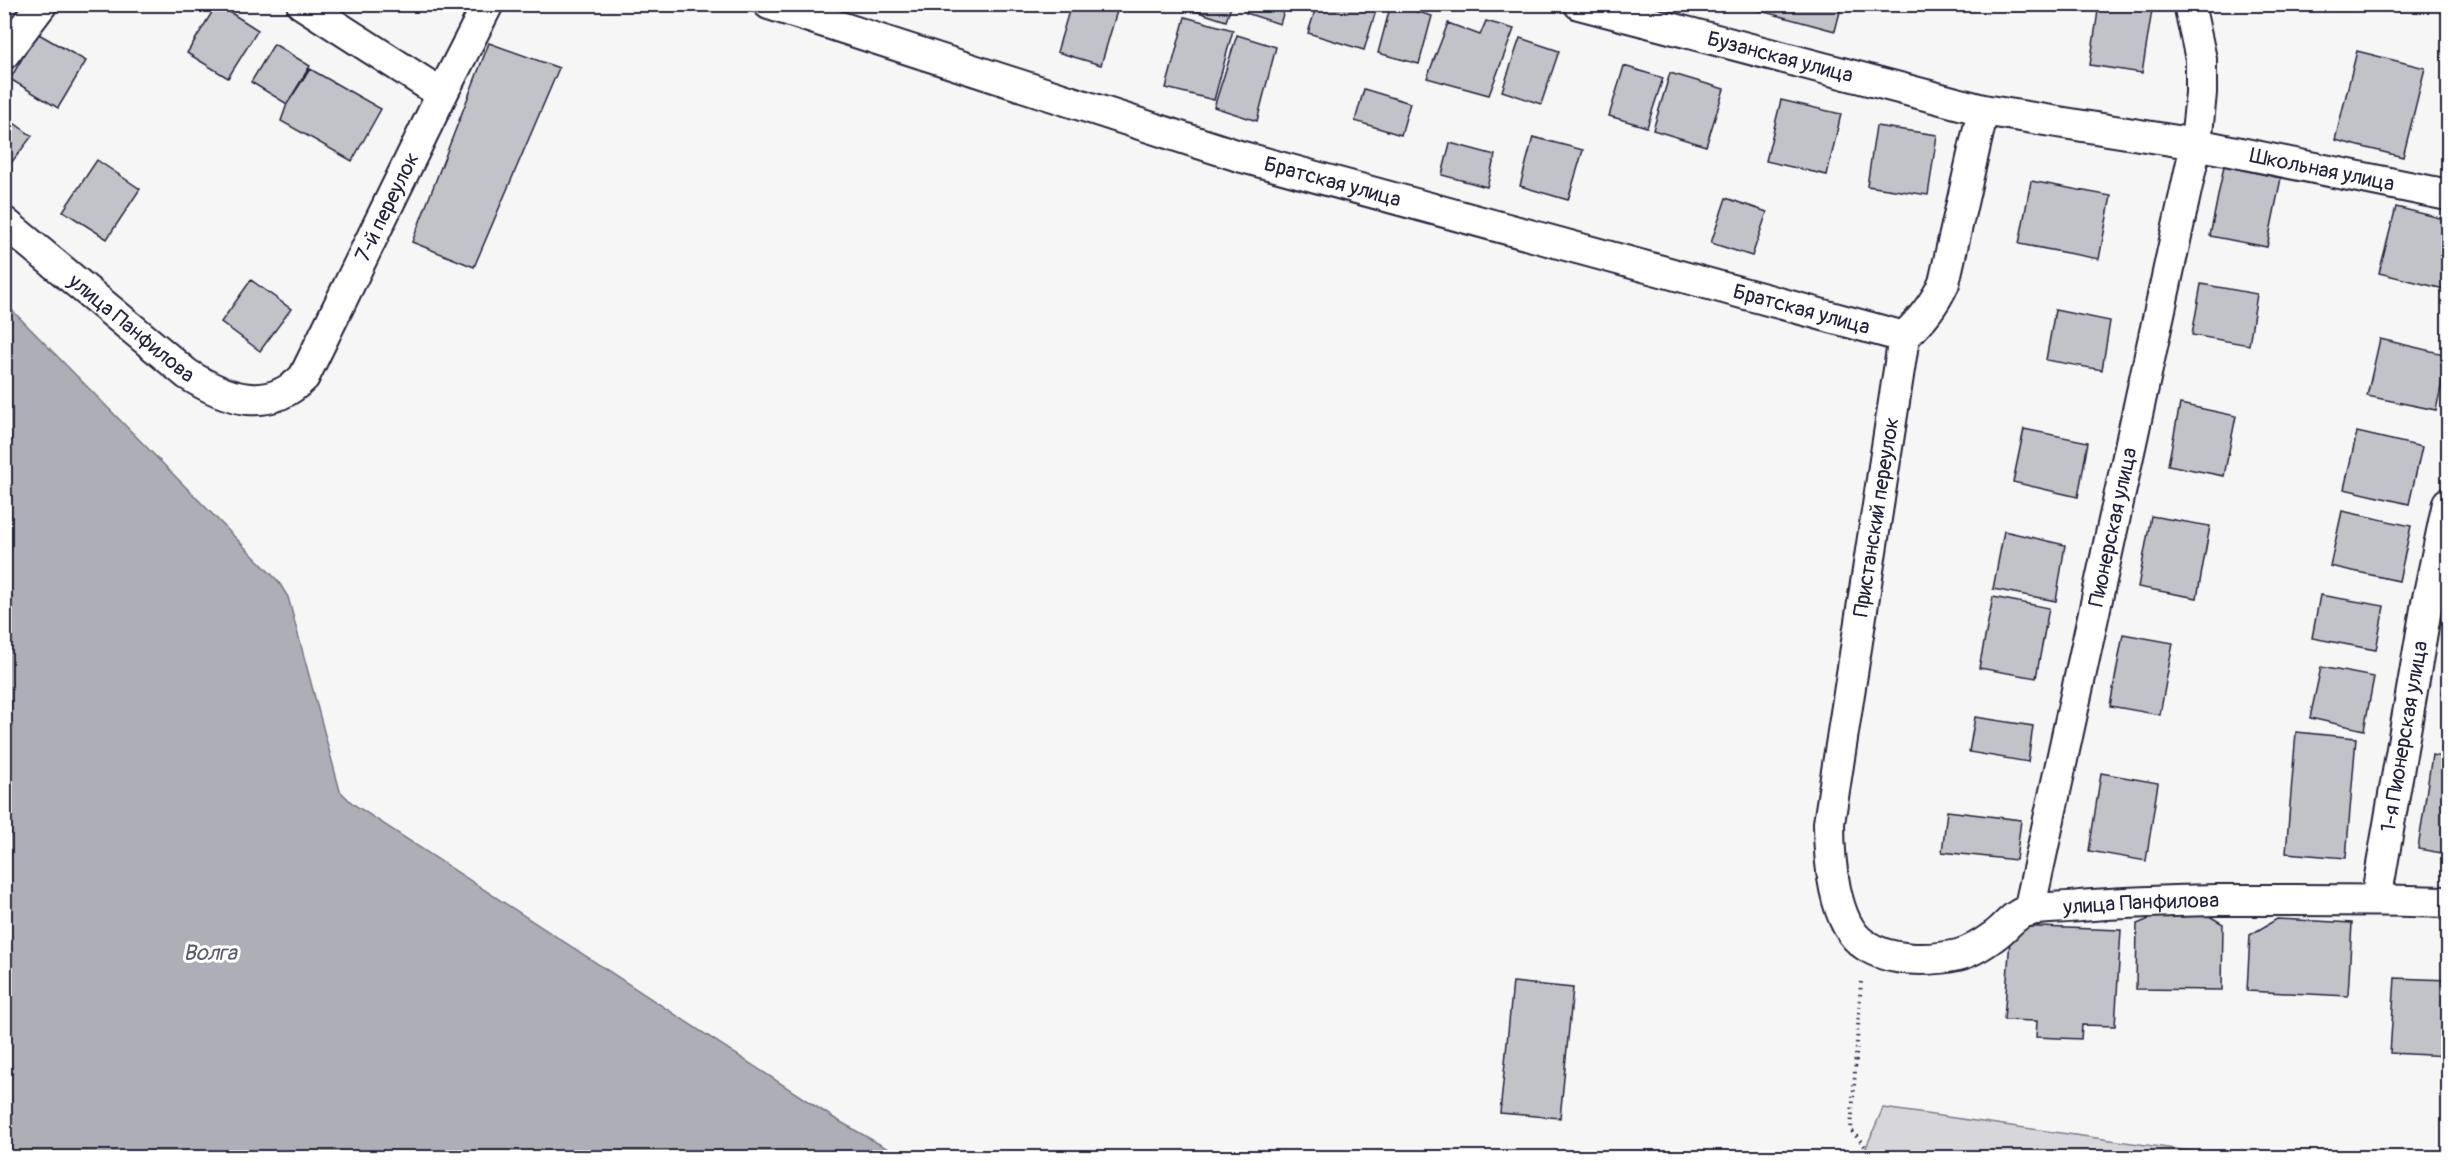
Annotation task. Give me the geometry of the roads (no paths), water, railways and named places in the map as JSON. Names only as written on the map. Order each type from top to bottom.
[{"type":"street","points":[[4,54],[42,4]]},
{"type":"street","points":[[302,4],[441,93]]},
{"type":"street","name":"7-й переулок","points":[[275,397],[292,390],[304,377],[441,93],[488,4]]},
{"type":"street","name":"Братская улица","points":[[769,4],[1239,156],[1904,337]]},
{"type":"street","name":"Бузанская улица","points":[[1578,4],[1983,110]]},
{"type":"street","points":[[2189,4],[2200,59],[2201,93],[2196,144]]},
{"type":"street","points":[[1904,337],[1927,313],[1944,283],[1983,110]]},
{"type":"street","name":"Школьная улица","points":[[1983,110],[2196,144],[2448,195]]},
{"type":"street","name":"Пионерская улица","points":[[2029,911],[2196,144]]},
{"type":"street","name":"улица Панфилова","points":[[4,222],[187,374],[207,387],[230,396],[253,400],[275,397]]},
{"type":"street","name":"Пристанский переулок","points":[[1860,940],[1844,915],[1834,889],[1829,854],[1829,823],[1904,337]]},
{"type":"street","name":"1-я Пионерская улица","points":[[2376,900],[2427,603],[2448,503]]},
{"type":"street","name":"улица Панфилова","points":[[1860,940],[1877,951],[1904,958],[1929,959],[1958,955],[1974,949],[1997,934],[2007,922],[2029,911],[2145,901],[2448,902]]},
{"type":"water","name":"Волга","points":[[4,302],[278,581],[288,597],[340,791],[353,804],[832,1117],[902,1157],[5,1157]]}]
